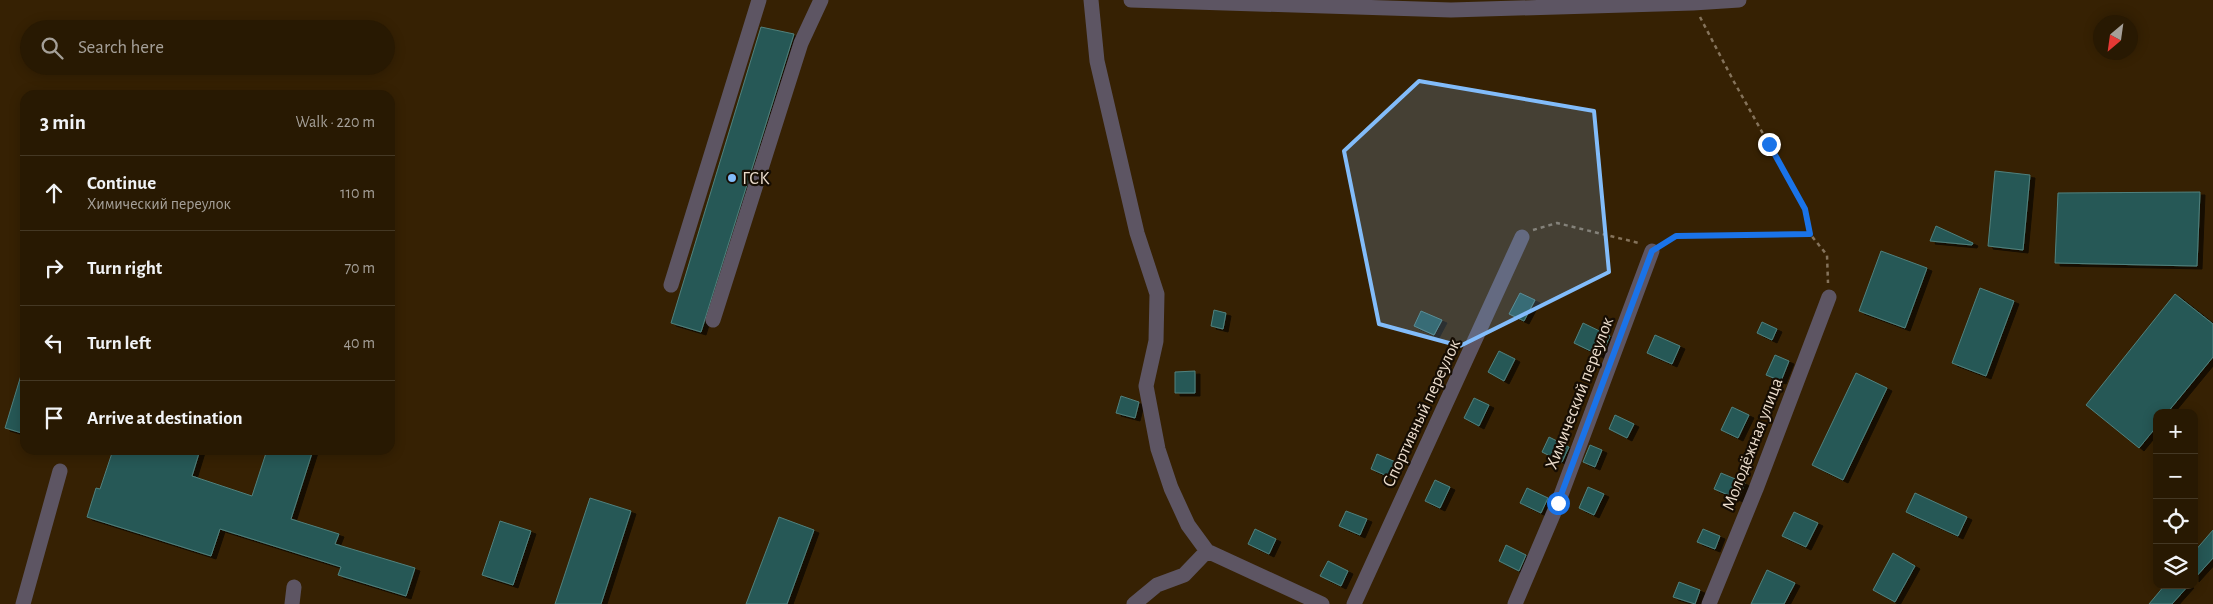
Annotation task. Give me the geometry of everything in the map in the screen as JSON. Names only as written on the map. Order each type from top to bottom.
[{"type":"street","points":[[671,285],[759,0]]},
{"type":"street","points":[[713,320],[801,43],[821,0]]},
{"type":"street","points":[[1091,0],[1097,61],[1137,233],[1157,294],[1156,341],[1146,386],[1158,450],[1171,488],[1188,525],[1207,551],[1322,604]]},
{"type":"street","points":[[1131,0],[1451,10],[1739,0]]},
{"type":"street","name":"Спортивный переулок","points":[[1354,604],[1522,237]]},
{"type":"street","name":"Химический переулок","points":[[1515,604],[1558,503],[1652,251]]},
{"type":"street","name":"Молодёжная улица","points":[[1709,604],[1756,489],[1829,297]]},
{"type":"street","points":[[23,604],[60,471]]},
{"type":"street","points":[[1134,604],[1157,585],[1184,575],[1207,551]]},
{"type":"street","points":[[292,604],[294,587]]},
{"type":"path","points":[[1694,3],[1733,80],[1805,209],[1810,234],[1827,255],[1829,297]]},
{"type":"path","points":[[1522,237],[1538,227],[1557,223],[1635,241],[1652,251],[1676,236],[1810,234]]},
{"type":"highlighted area","points":[[1419,81],[1594,111],[1609,272],[1460,346],[1379,324],[1344,151]]},
{"type":"building","name":"ГСК","points":[[761,27],[794,34],[701,332],[671,323]]},
{"type":"building","points":[[1995,171],[2030,175],[2023,250],[1988,246]]},
{"type":"building","points":[[2200,192],[2197,266],[2055,263],[2058,193]]},
{"type":"building","points":[[1936,226],[1973,243],[1972,245],[1930,241]]},
{"type":"building","points":[[1881,251],[1927,268],[1905,328],[1859,311]]},
{"type":"building","points":[[1980,288],[2014,301],[1986,376],[1952,363]]},
{"type":"building","points":[[1520,293],[1535,300],[1524,321],[1509,314]]},
{"type":"building","points":[[2175,294],[2213,324],[2213,357],[2170,409],[2153,409],[2153,431],[2139,448],[2086,405]]},
{"type":"building","points":[[1214,310],[1226,313],[1223,329],[1211,326]]},
{"type":"building","points":[[1421,311],[1442,320],[1434,335],[1414,326]]},
{"type":"building","points":[[1762,322],[1777,329],[1772,340],[1757,333]]},
{"type":"building","points":[[1583,323],[1610,336],[1601,356],[1574,343]]},
{"type":"building","points":[[1655,335],[1680,346],[1672,364],[1647,353]]},
{"type":"building","points":[[1499,351],[1515,359],[1504,381],[1488,372]]},
{"type":"building","points":[[1775,355],[1789,361],[1781,381],[1766,375]]},
{"type":"building","points":[[1195,371],[1195,393],[1175,393],[1175,372]]},
{"type":"building","points":[[1856,373],[1887,388],[1843,480],[1812,465]]},
{"type":"building","points":[[20,379],[20,432],[5,428]]},
{"type":"building","points":[[1121,396],[1139,402],[1135,418],[1116,413]]},
{"type":"building","points":[[1474,398],[1489,405],[1479,426],[1464,418]]},
{"type":"building","points":[[1732,407],[1749,415],[1738,438],[1721,430]]},
{"type":"building","points":[[1615,415],[1634,424],[1627,438],[1609,429]]},
{"type":"building","points":[[1549,437],[1569,447],[1562,462],[1542,452]]},
{"type":"building","points":[[1590,445],[1602,450],[1595,467],[1583,462]]},
{"type":"building","points":[[1377,454],[1398,463],[1392,478],[1371,469]]},
{"type":"building","points":[[111,455],[198,455],[192,476],[252,496],[265,455],[311,455],[291,519],[339,534],[335,544],[415,568],[406,596],[338,575],[341,567],[220,529],[211,556],[87,517],[96,488],[100,489]]},
{"type":"building","points":[[1721,473],[1745,483],[1738,499],[1714,489]]},
{"type":"building","points":[[1435,480],[1450,487],[1440,508],[1425,501]]},
{"type":"building","points":[[1588,487],[1604,494],[1594,515],[1579,508]]},
{"type":"building","points":[[1527,488],[1548,498],[1541,513],[1520,503]]},
{"type":"building","points":[[1915,493],[1967,517],[1958,536],[1906,512]]},
{"type":"building","points":[[590,498],[631,511],[601,604],[555,604]]},
{"type":"building","points":[[1346,511],[1367,519],[1360,535],[1339,526]]},
{"type":"building","points":[[1794,512],[1818,523],[1806,547],[1782,536]]},
{"type":"building","points":[[779,517],[814,530],[787,604],[746,604]]},
{"type":"building","points":[[500,521],[531,531],[513,585],[482,575]]},
{"type":"building","points":[[1255,529],[1276,539],[1269,554],[1248,544]]},
{"type":"building","points":[[1703,529],[1720,536],[1715,549],[1697,542]]},
{"type":"building","points":[[2213,530],[2213,558],[2198,575],[2198,547]]},
{"type":"building","points":[[1506,545],[1526,555],[1519,571],[1499,561]]},
{"type":"building","points":[[1893,553],[1915,566],[1895,602],[1873,590]]},
{"type":"building","points":[[1328,561],[1348,571],[1341,586],[1320,576]]},
{"type":"building","points":[[1767,570],[1795,583],[1784,604],[1751,604]]},
{"type":"building","points":[[1679,582],[1700,590],[1695,604],[1673,597]]},
{"type":"building","points":[[2162,589],[2185,589],[2172,604],[2149,604]]},
{"type":"place","name":"ГСК","points":[[732,178]]},
{"type":"route","points":[[1558,503],[1652,251],[1676,236],[1810,234],[1805,209],[1769,144]]}]
